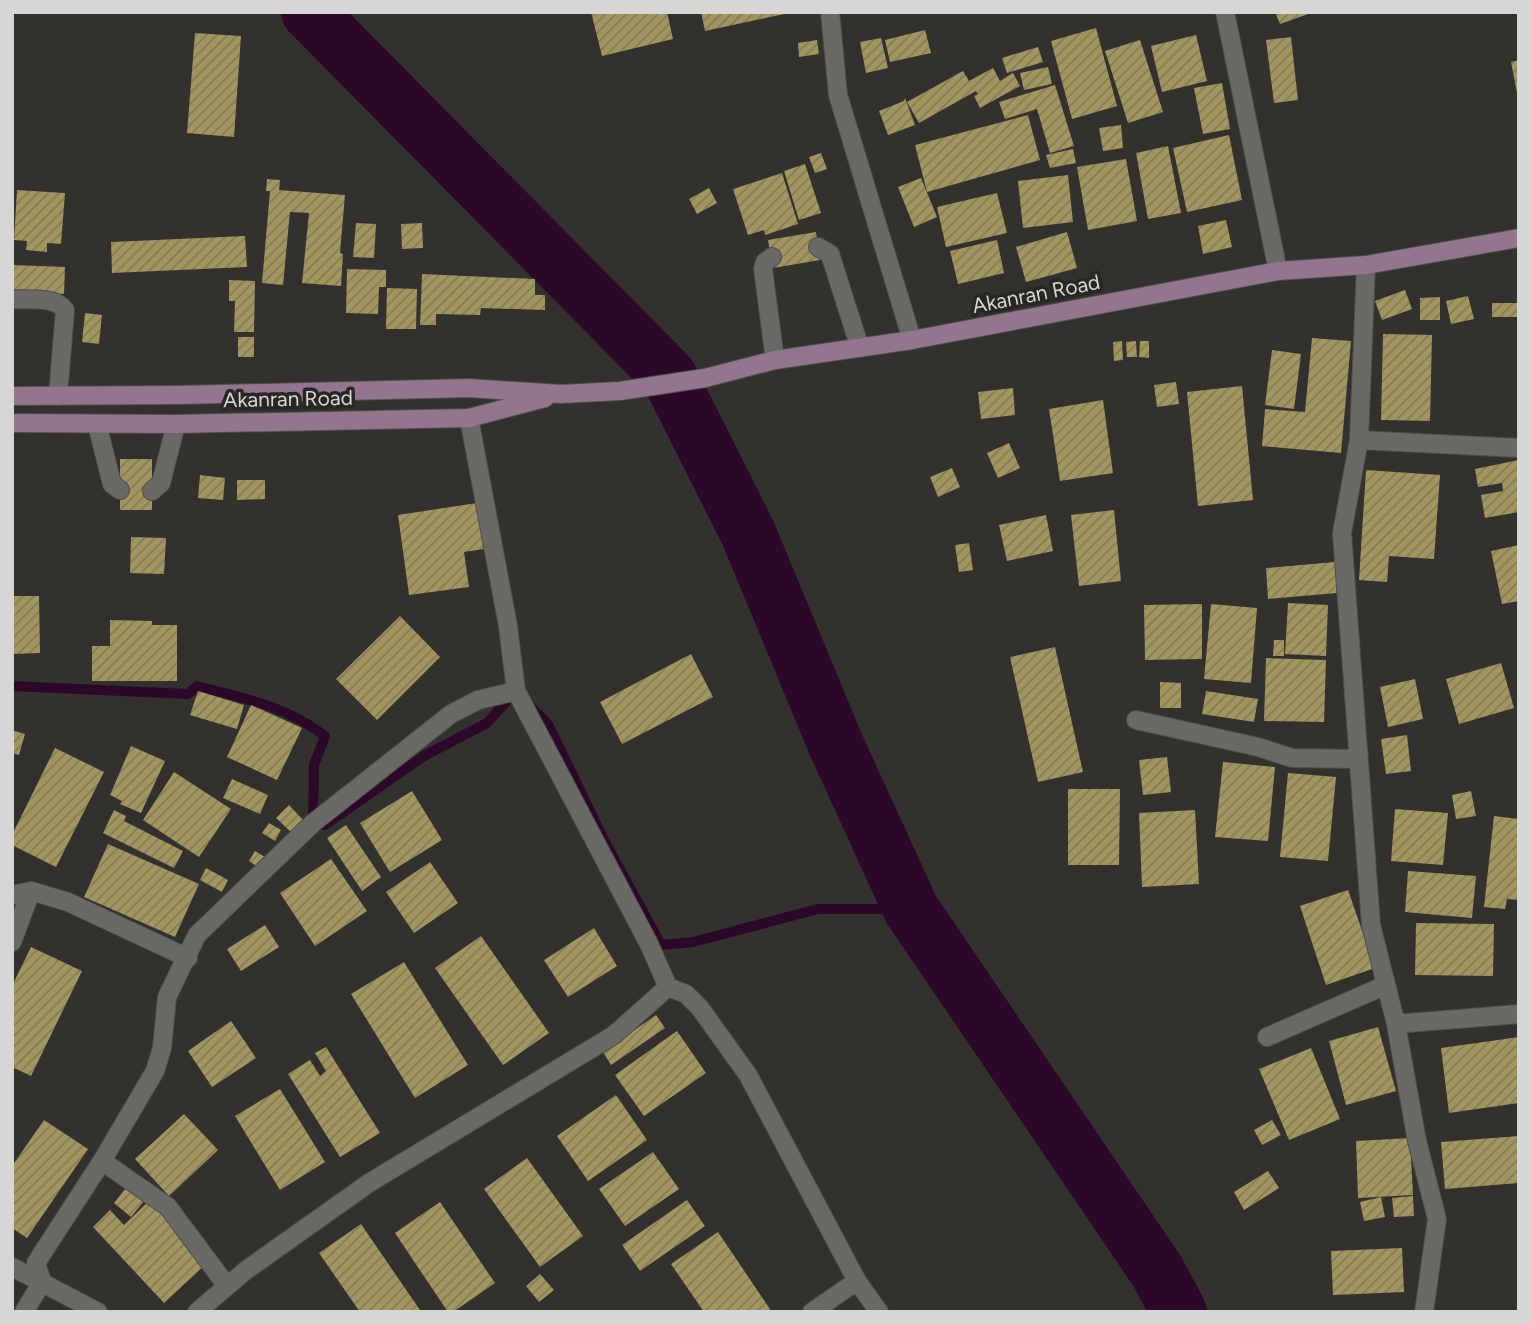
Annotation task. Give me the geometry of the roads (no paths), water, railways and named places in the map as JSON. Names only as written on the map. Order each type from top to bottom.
[{"type":"main road","name":"Akanran Road","points":[[12,396],[469,388],[561,394],[620,391],[705,377],[775,360],[912,340],[1278,271],[1366,265],[1519,238]]},
{"type":"main road","name":"Akanran Road","points":[[12,423],[176,425],[469,418],[561,394]]},
{"type":"street","points":[[830,12],[838,95],[912,340]]},
{"type":"street","points":[[1225,12],[1278,271]]},
{"type":"street","points":[[818,247],[831,254],[860,348]]},
{"type":"street","points":[[772,257],[765,262],[764,269],[775,360]]},
{"type":"street","points":[[1366,265],[1359,440],[1342,533],[1371,925],[1396,1024],[1418,1141],[1437,1219],[1424,1312]]},
{"type":"street","points":[[12,299],[53,301],[61,304],[65,310],[58,396]]},
{"type":"street","points":[[469,418],[508,626],[516,691],[649,944],[668,987],[686,994],[700,1009],[748,1075],[857,1280],[879,1312]]},
{"type":"street","points":[[97,424],[112,484],[120,490]]},
{"type":"street","points":[[152,491],[161,483],[176,425]]},
{"type":"street","points":[[1359,440],[1519,448]]},
{"type":"street","points":[[24,1312],[42,1282],[36,1263],[102,1161],[155,1071],[162,1048],[167,997],[197,935],[313,823],[451,715],[478,700],[516,691]]},
{"type":"street","points":[[1136,720],[1258,747],[1292,758],[1358,759]]},
{"type":"street","points":[[12,895],[32,891],[68,902],[188,958]]},
{"type":"street","points":[[12,942],[32,891]]},
{"type":"street","points":[[1267,1037],[1386,985]]},
{"type":"street","points":[[197,1312],[245,1271],[369,1183],[614,1035],[668,987]]},
{"type":"street","points":[[1396,1024],[1519,1014]]},
{"type":"street","points":[[102,1161],[168,1206],[227,1286]]},
{"type":"street","points":[[12,1267],[98,1312]]},
{"type":"street","points":[[812,1312],[857,1280]]},
{"type":"waterway","points":[[309,12],[669,376],[748,533],[836,745],[911,909],[1157,1271],[1179,1312]]},
{"type":"waterway","points":[[12,686],[188,694],[197,686],[280,710],[325,736],[314,765],[313,823],[325,825],[424,756],[487,723],[514,693]]},
{"type":"waterway","points":[[529,705],[548,724],[605,842],[661,945],[693,942],[818,909],[911,909]]}]
